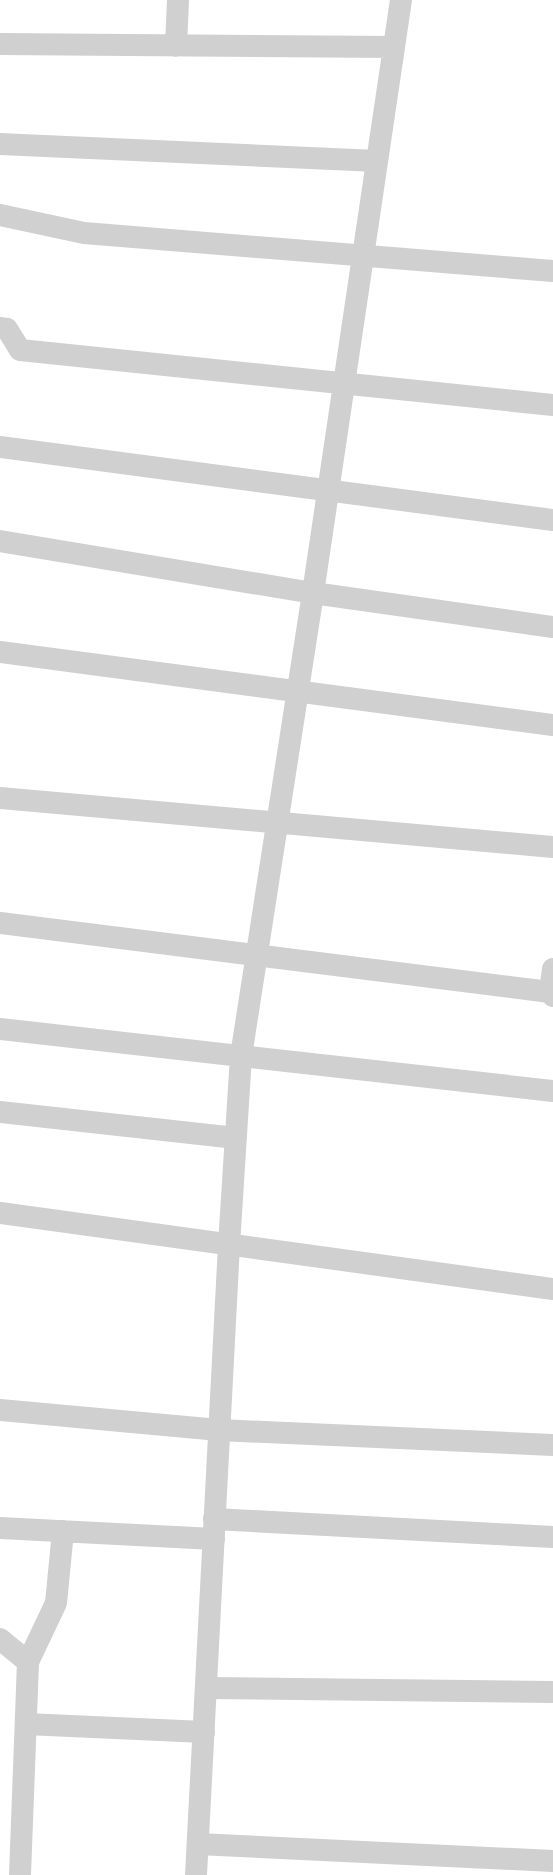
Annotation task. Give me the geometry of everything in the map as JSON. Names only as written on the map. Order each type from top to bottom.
[{"type":"street","points":[[176,46],[178,0]]},
{"type":"street","points":[[196,1875],[228,1245],[242,1056],[313,593],[400,0]]},
{"type":"street","points":[[0,44],[394,48]]},
{"type":"street","points":[[0,144],[377,161]]},
{"type":"street","points":[[0,215],[84,233],[553,271]]},
{"type":"street","points":[[0,328],[7,329],[20,350],[553,405]]},
{"type":"street","points":[[0,447],[553,520]]},
{"type":"street","points":[[0,541],[313,593],[553,627]]},
{"type":"street","points":[[0,652],[553,724]]},
{"type":"street","points":[[0,798],[553,847]]},
{"type":"street","points":[[0,924],[551,994],[553,969]]},
{"type":"street","points":[[0,1030],[553,1091]]},
{"type":"street","points":[[0,1112],[236,1138]]},
{"type":"street","points":[[0,1213],[553,1290]]},
{"type":"street","points":[[0,1410],[219,1430],[553,1445]]},
{"type":"street","points":[[0,1528],[63,1531],[214,1529],[553,1537]]},
{"type":"street","points":[[20,1875],[28,1662],[56,1603],[63,1531]]},
{"type":"street","points":[[0,1639],[28,1662]]},
{"type":"street","points":[[206,1688],[553,1692]]},
{"type":"street","points":[[26,1724],[204,1732]]},
{"type":"street","points":[[198,1844],[553,1861]]}]
